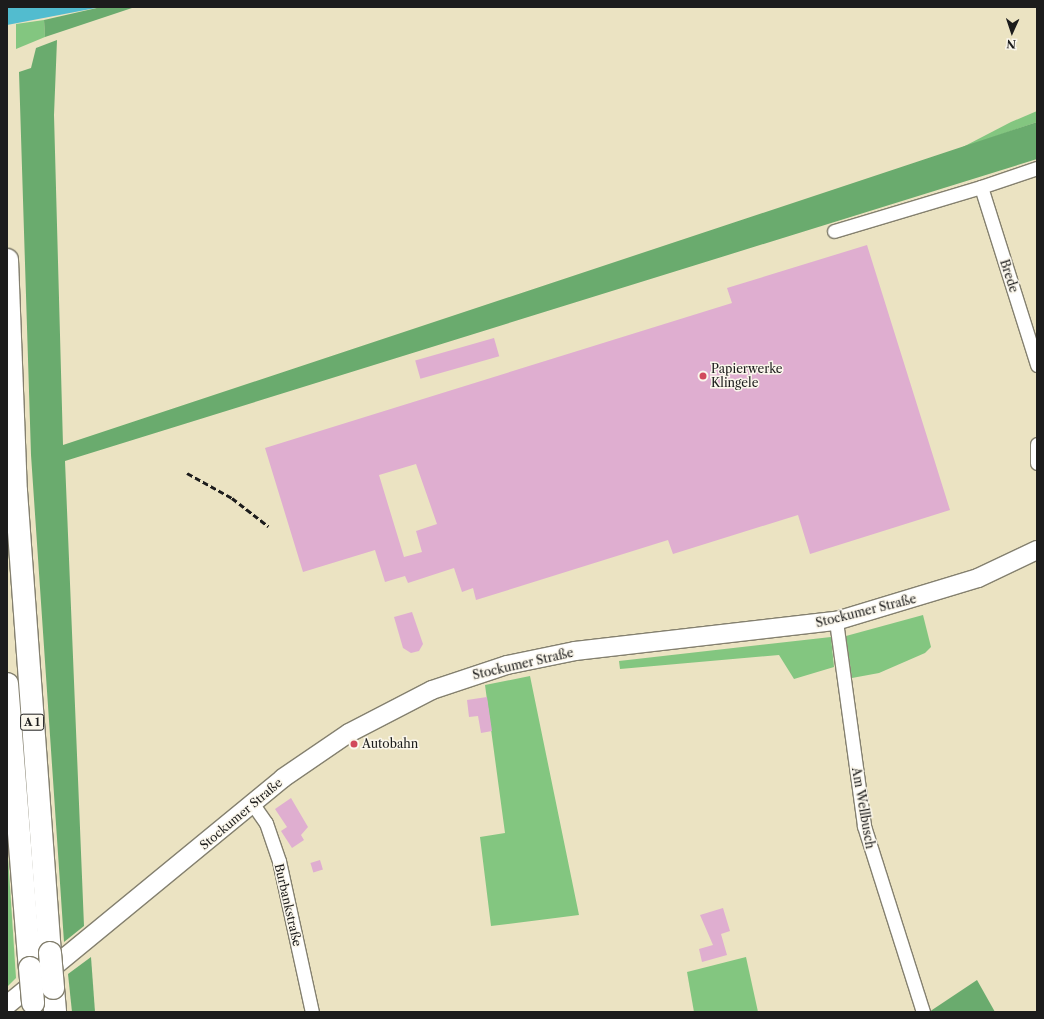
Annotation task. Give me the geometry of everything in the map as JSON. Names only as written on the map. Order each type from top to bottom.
[{"type":"highway","name":"A 1","points":[[7,260],[16,491],[55,1012]]},
{"type":"highway","name":"A 1","points":[[7,684],[33,1007]]},
{"type":"main road","name":"Stockumer Straße","points":[[7,1004],[252,803],[321,751],[375,718],[472,676],[575,651],[836,621],[978,578],[1037,550]]},
{"type":"street","points":[[834,231],[981,187],[1037,168]]},
{"type":"street","name":"Brede","points":[[981,187],[1037,365]]},
{"type":"street","points":[[1037,444],[1037,463]]},
{"type":"street","name":"Am Wellbusch","points":[[836,621],[864,826],[923,1012]]},
{"type":"street","name":"Burbankstraße","points":[[252,803],[266,823],[279,861],[312,1012]]},
{"type":"green space","points":[[101,7],[135,7],[45,37],[44,20]]},
{"type":"green space","points":[[44,20],[45,37],[16,49],[16,24]]},
{"type":"green space","points":[[57,40],[54,115],[63,445],[1037,122],[1037,159],[65,461],[84,926],[64,942],[31,455],[19,72],[31,68],[36,48]]},
{"type":"green space","points":[[1037,111],[1037,122],[959,149],[1011,122]]},
{"type":"green space","points":[[923,615],[931,647],[925,653],[879,673],[852,678],[846,636]]},
{"type":"green space","points":[[831,637],[834,667],[794,679],[779,655],[620,669],[619,661]]},
{"type":"green space","points":[[530,676],[579,915],[491,926],[480,837],[505,833],[485,685]]},
{"type":"green space","points":[[7,841],[16,978],[7,987]]},
{"type":"green space","points":[[91,957],[95,1012],[72,1012],[68,974]]},
{"type":"green space","points":[[746,957],[758,1012],[694,1012],[687,972]]},
{"type":"green space","points":[[977,980],[995,1012],[929,1012]]},
{"type":"water","points":[[7,7],[101,7],[7,25]]},
{"type":"building","name":"Papierwerke Klingele","points":[[867,245],[950,510],[810,554],[798,515],[673,554],[668,540],[476,600],[473,588],[462,592],[454,568],[408,583],[405,576],[385,582],[375,550],[303,572],[265,448],[732,303],[727,288]],"holes":[[[416,464],[437,524],[416,531],[422,552],[404,557],[379,475]]]},
{"type":"building","points":[[494,338],[499,356],[420,379],[415,361]]},
{"type":"building","points":[[412,612],[423,644],[419,651],[411,653],[403,648],[394,617]]},
{"type":"building","points":[[487,697],[492,731],[481,733],[478,716],[469,717],[467,700]]},
{"type":"building","points":[[291,798],[308,827],[301,835],[304,840],[292,848],[281,831],[287,827],[275,809]]},
{"type":"building","points":[[320,860],[323,870],[313,872],[310,863]]},
{"type":"building","points":[[723,908],[730,931],[721,934],[727,955],[702,962],[699,949],[713,945],[700,915]]},
{"type":"railway","points":[[187,473],[232,498],[268,526]]},
{"type":"place","name":"Papierwerke Klingele","points":[[703,376]]},
{"type":"place","name":"Autobahn","points":[[354,744]]}]
